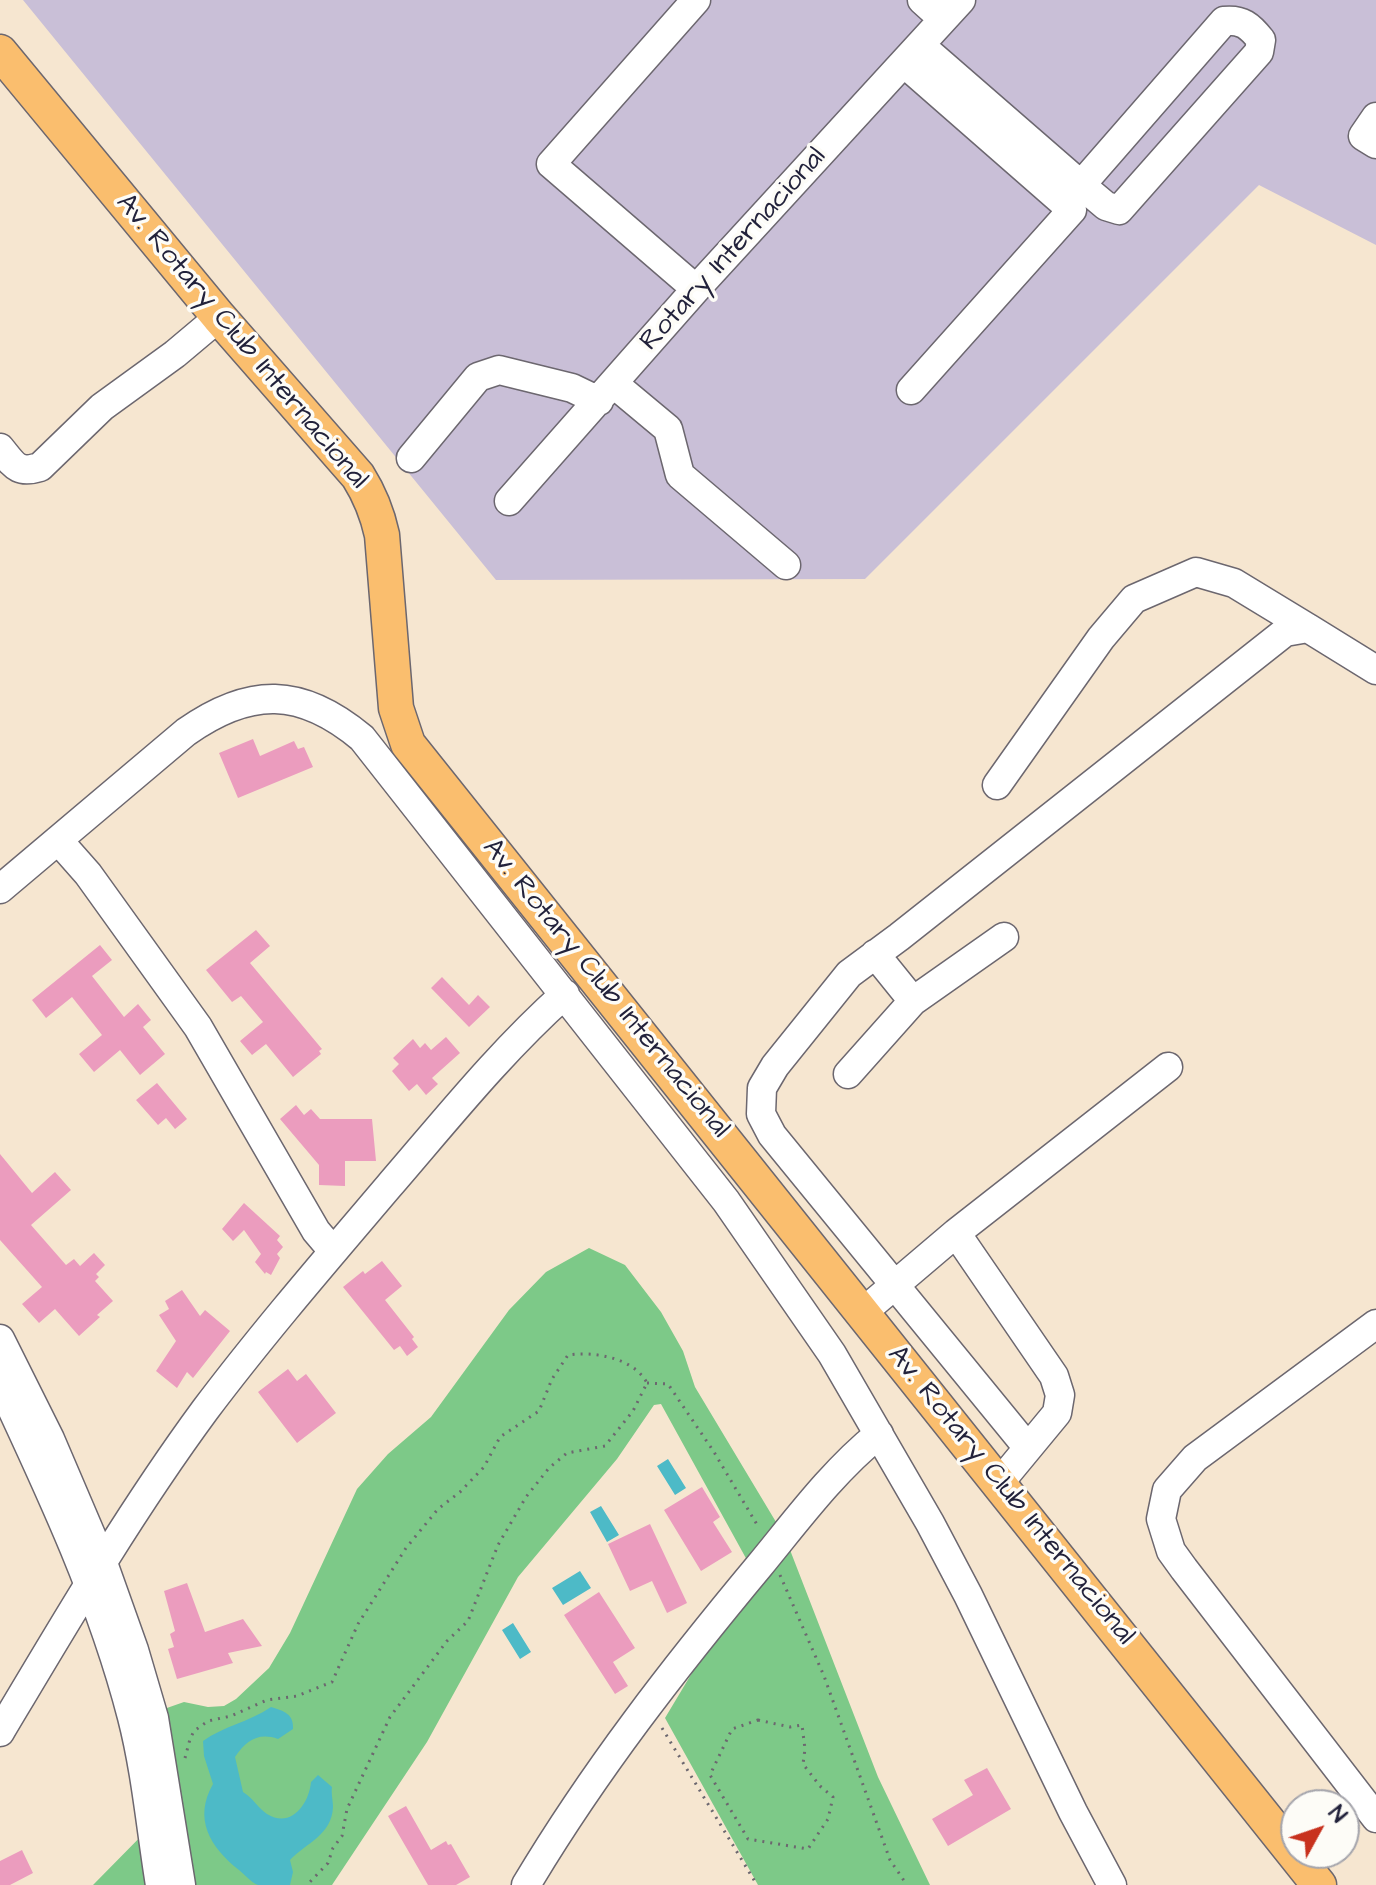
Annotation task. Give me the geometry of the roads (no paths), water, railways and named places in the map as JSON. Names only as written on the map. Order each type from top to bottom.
[{"type":"main road","name":"Av. Rotary Club Internacional","points":[[0,52],[219,317],[358,476],[369,494],[382,535],[396,708],[408,744],[1319,1885]]},
{"type":"street","points":[[696,0],[551,164],[696,289]]},
{"type":"street","points":[[922,0],[952,10]]},
{"type":"street","name":"Rotary Internacional","points":[[509,501],[696,289],[952,10]]},
{"type":"street","points":[[912,54],[1106,206],[1119,210],[1259,52],[1261,40],[1246,24],[1236,19],[1224,21],[1081,185]]},
{"type":"street","points":[[911,390],[1072,210],[912,54]]},
{"type":"street","points":[[1376,117],[1363,136],[1376,144]]},
{"type":"street","points":[[0,448],[20,469],[27,471],[40,467],[102,407],[175,354],[219,317]]},
{"type":"street","points":[[411,458],[478,377],[489,371],[499,370],[572,388],[607,392],[668,429],[680,475],[786,565]]},
{"type":"street","points":[[997,785],[1101,638],[1134,599],[1196,572],[1234,583],[1376,670]]},
{"type":"street","points":[[1028,1448],[772,1135],[761,1114],[762,1088],[775,1066],[849,974],[1285,632],[1308,628]]},
{"type":"street","points":[[0,889],[186,732],[212,714],[236,704],[280,700],[306,704],[342,722],[380,758],[565,994],[757,1242],[832,1354],[962,1583],[1073,1812],[1112,1885]]},
{"type":"street","points":[[58,840],[88,874],[198,1027],[316,1231],[333,1251]]},
{"type":"street","points":[[848,1074],[913,1001],[1004,937]]},
{"type":"street","points":[[875,954],[913,1001]]},
{"type":"street","points":[[0,1732],[96,1573],[205,1411],[333,1251],[496,1062],[565,994]]},
{"type":"street","points":[[863,1312],[956,1233],[1168,1067]]},
{"type":"street","points":[[956,1233],[1054,1376],[1060,1395],[1057,1413],[1000,1482]]},
{"type":"street","points":[[1376,1324],[1195,1458],[1167,1490],[1161,1519],[1171,1551],[1376,1818]]},
{"type":"street","points":[[0,1339],[50,1439],[96,1573],[133,1721],[160,1885]]},
{"type":"street","points":[[0,1383],[134,1650],[154,1718],[181,1885]]},
{"type":"street","points":[[534,1882],[561,1827],[647,1704],[849,1460],[879,1434]]},
{"type":"water","points":[[668,1459],[686,1488],[675,1495],[657,1466]]},
{"type":"water","points":[[601,1506],[619,1535],[607,1542],[590,1512]]},
{"type":"water","points":[[580,1571],[591,1588],[563,1605],[552,1588]]},
{"type":"water","points":[[513,1623],[531,1652],[520,1659],[502,1630]]},
{"type":"water","points":[[271,1707],[290,1717],[293,1729],[278,1739],[253,1739],[239,1751],[235,1757],[243,1792],[267,1814],[284,1818],[303,1806],[311,1782],[318,1775],[332,1787],[332,1817],[323,1832],[290,1860],[293,1872],[290,1885],[258,1885],[253,1882],[220,1852],[205,1821],[207,1797],[213,1784],[204,1756],[203,1741]]}]
